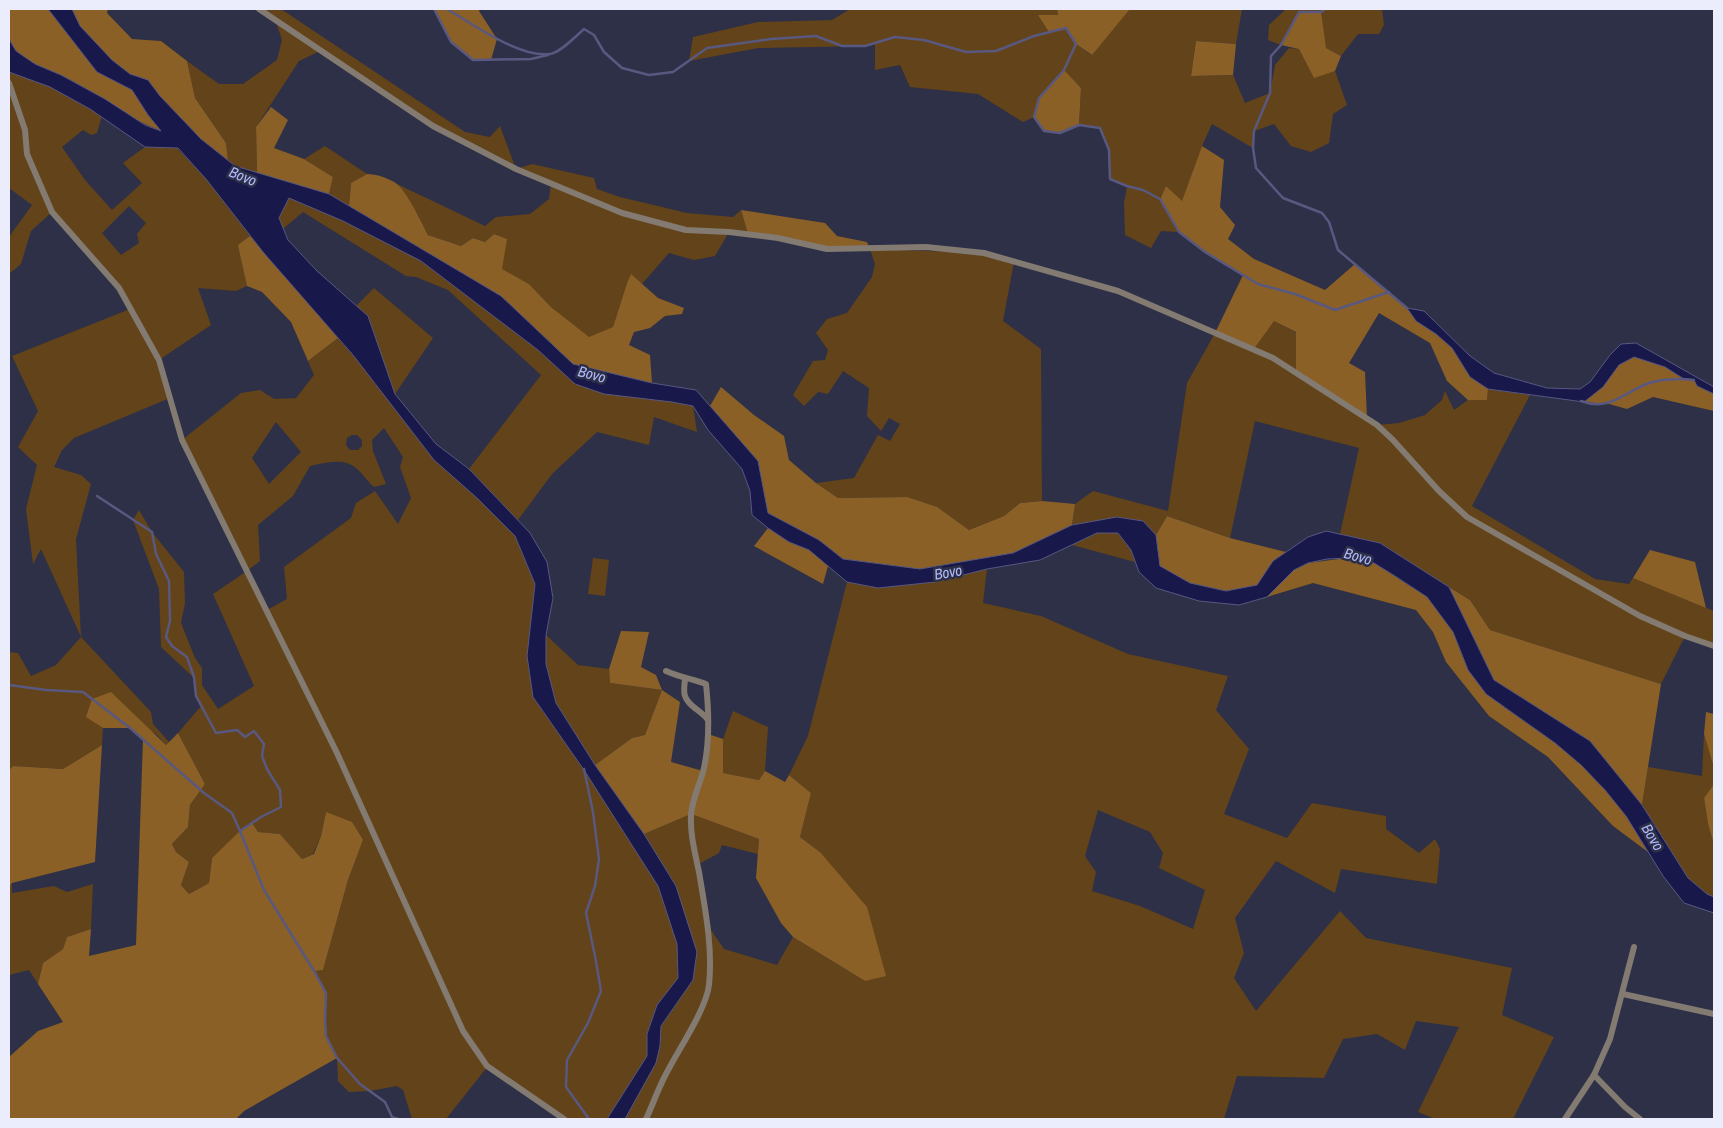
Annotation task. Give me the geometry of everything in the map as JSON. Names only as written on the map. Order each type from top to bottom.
[{"type":"street","points":[[259,9],[434,126],[516,169],[622,213],[686,230],[729,232],[770,237],[827,249],[926,247],[984,253],[1118,291],[1266,356],[1377,425],[1439,491],[1467,517],[1640,616],[1685,636],[1714,646]]},
{"type":"street","points":[[9,83],[25,130],[27,154],[52,212],[119,288],[159,360],[182,440],[337,753],[464,1031],[487,1066],[564,1119]]},
{"type":"street","points":[[646,1119],[665,1076],[700,1012],[709,986],[707,924],[691,832],[693,800],[703,771],[708,720],[706,684],[666,672]]},
{"type":"street","points":[[685,678],[684,695],[692,706],[702,712],[708,720]]},
{"type":"street","points":[[1565,1119],[1594,1075],[1610,1039],[1634,947]]},
{"type":"street","points":[[1623,994],[1714,1014]]},
{"type":"street","points":[[1594,1075],[1625,1107],[1640,1119]]},
{"type":"shaded area","points":[[9,9],[48,9],[97,72],[132,90],[148,115],[162,131],[136,120],[61,75],[30,62],[15,49],[10,40]]},
{"type":"shaded area","points":[[72,9],[108,9],[107,13],[132,39],[161,41],[187,61],[195,98],[226,143],[228,160],[201,139],[160,96],[148,80],[130,74],[112,60],[80,26]]},
{"type":"shaded area","points":[[259,9],[281,9],[465,132],[490,137],[500,126],[516,169],[434,126],[322,50],[299,61],[256,127],[257,173],[235,166],[228,160],[226,143],[195,98],[187,61],[219,84],[243,84],[277,60],[282,40],[275,19]]},
{"type":"shaded area","points":[[434,9],[480,9],[479,11],[497,39],[491,60],[473,60],[451,42]]},
{"type":"shaded area","points":[[850,9],[1057,9],[1058,15],[1038,15],[1066,28],[1076,44],[1091,55],[1130,9],[1242,9],[1236,44],[1196,41],[1191,76],[1233,75],[1245,103],[1270,93],[1275,65],[1289,48],[1299,49],[1314,77],[1335,71],[1347,105],[1333,114],[1329,143],[1311,152],[1291,146],[1274,124],[1254,131],[1253,148],[1212,124],[1182,202],[1166,186],[1160,198],[1179,232],[1161,231],[1151,248],[1125,235],[1124,203],[1127,187],[1110,179],[1109,150],[1100,128],[1079,125],[1081,88],[1064,71],[1039,98],[1034,117],[1023,122],[978,94],[910,87],[900,65],[875,70],[875,43],[865,46],[758,48],[689,61],[693,37],[758,22],[832,20]]},
{"type":"shaded area","points":[[1057,9],[1130,9],[1092,55],[1076,44],[1066,28],[1049,32],[1038,15],[1058,15]]},
{"type":"shaded area","points":[[1286,9],[1382,9],[1384,25],[1379,34],[1358,34],[1341,56],[1326,48],[1299,12],[1281,45],[1268,40],[1269,25]]},
{"type":"shaded area","points":[[1299,12],[1321,12],[1326,48],[1341,56],[1335,71],[1314,78],[1299,49],[1281,45]]},
{"type":"shaded area","points":[[1196,41],[1236,44],[1233,75],[1191,76]]},
{"type":"shaded area","points":[[1064,70],[1081,88],[1079,125],[1060,133],[1044,131],[1034,117],[1039,98]]},
{"type":"shaded area","points":[[9,72],[50,87],[102,116],[97,133],[91,135],[83,130],[62,147],[85,180],[112,210],[142,183],[123,163],[145,147],[177,148],[206,179],[250,236],[239,245],[247,286],[236,291],[198,288],[211,325],[159,360],[170,398],[74,438],[62,450],[54,467],[81,475],[91,484],[76,539],[81,637],[41,549],[33,564],[26,509],[37,465],[18,447],[38,411],[12,356],[130,309],[119,288],[52,212],[31,231],[21,264],[9,274],[9,237],[32,205],[9,188]],"holes":[[[129,206],[146,223],[137,234],[139,243],[121,255],[102,233]]]},
{"type":"shaded area","points":[[271,107],[288,120],[274,148],[304,159],[333,177],[329,194],[257,173],[256,127]]},
{"type":"shaded area","points":[[325,146],[367,174],[351,183],[349,206],[329,194],[333,177],[304,159]]},
{"type":"shaded area","points":[[1202,146],[1224,160],[1220,207],[1235,225],[1228,239],[1254,259],[1325,290],[1355,264],[1407,308],[1416,321],[1436,334],[1452,348],[1470,377],[1488,389],[1487,400],[1468,400],[1447,381],[1430,343],[1379,313],[1349,363],[1365,372],[1367,418],[1296,374],[1296,332],[1274,321],[1253,350],[1215,333],[1243,275],[1205,252],[1179,232],[1160,199],[1166,186],[1182,201]]},
{"type":"shaded area","points":[[532,164],[594,178],[597,189],[620,197],[687,213],[733,217],[741,210],[748,234],[729,232],[715,256],[694,260],[669,253],[642,284],[631,275],[613,327],[589,338],[551,307],[529,284],[501,269],[506,239],[494,234],[485,242],[473,238],[461,246],[428,235],[417,213],[397,184],[485,226],[496,217],[530,214],[549,199],[551,184],[516,169]]},
{"type":"shaded area","points":[[367,174],[390,180],[401,188],[410,200],[428,235],[461,246],[473,238],[485,242],[494,234],[507,239],[502,269],[529,284],[551,307],[589,337],[613,327],[631,274],[658,298],[684,308],[682,314],[665,316],[650,328],[634,332],[629,345],[650,355],[652,383],[573,364],[501,296],[349,206],[351,183]]},
{"type":"shaded area","points":[[288,198],[343,221],[421,261],[538,350],[575,384],[693,406],[697,432],[654,417],[649,445],[597,432],[552,474],[518,520],[469,469],[541,375],[448,290],[416,277],[406,276],[303,212],[283,229],[279,218]]},
{"type":"shaded area","points":[[741,210],[825,223],[837,236],[867,242],[870,249],[827,249],[748,234]]},
{"type":"shaded area","points":[[250,236],[338,338],[308,361],[291,322],[262,292],[247,286],[238,245]]},
{"type":"shaded area","points":[[870,249],[984,253],[1014,262],[1003,321],[1041,349],[1042,501],[1020,503],[1004,516],[969,530],[937,508],[907,497],[838,498],[816,483],[854,478],[878,435],[890,441],[900,424],[889,418],[881,431],[867,416],[869,388],[843,371],[828,394],[818,392],[804,406],[793,395],[813,361],[825,360],[828,350],[816,333],[827,319],[847,313],[872,277],[875,264]]},
{"type":"shaded area","points":[[374,288],[433,338],[395,394],[368,316],[356,306]]},
{"type":"shaded area","points":[[1274,321],[1297,333],[1297,374],[1377,425],[1399,423],[1425,415],[1442,400],[1445,391],[1454,410],[1468,400],[1487,400],[1488,389],[1530,395],[1472,506],[1595,579],[1629,584],[1633,578],[1714,611],[1714,646],[1685,636],[1661,684],[1490,630],[1470,600],[1380,543],[1340,534],[1359,448],[1255,421],[1230,538],[1167,516],[1156,535],[1143,521],[1117,517],[1072,525],[1075,504],[1093,491],[1168,511],[1187,383],[1215,333]]},
{"type":"shaded area","points":[[338,338],[477,498],[515,536],[535,584],[527,656],[533,697],[584,770],[659,886],[677,944],[678,978],[657,1005],[647,1034],[647,1056],[607,1119],[564,1119],[488,1066],[446,1119],[412,1119],[403,1090],[397,1086],[370,1091],[349,1092],[338,1081],[337,1058],[326,1036],[326,993],[314,971],[323,970],[348,880],[363,840],[326,812],[321,836],[313,854],[302,859],[280,834],[258,832],[251,824],[212,858],[209,883],[189,894],[181,885],[189,862],[176,852],[172,844],[188,827],[190,805],[205,784],[178,733],[201,706],[196,696],[193,677],[161,647],[159,589],[133,520],[139,510],[152,532],[184,572],[185,603],[181,623],[195,658],[202,668],[202,685],[218,709],[254,686],[213,594],[247,571],[182,440],[241,393],[260,390],[274,399],[296,398],[314,375],[308,361]],"holes":[[[276,422],[301,452],[269,484],[252,458]],[[384,428],[403,457],[400,467],[411,498],[398,524],[375,491],[356,503],[351,518],[284,567],[287,599],[267,610],[247,571],[260,561],[258,525],[293,496],[310,466],[334,462],[346,463],[357,469],[374,487],[386,484],[373,451],[372,440]],[[357,435],[362,440],[362,446],[358,450],[350,450],[346,445],[347,438]]]},
{"type":"shaded area","points":[[1634,357],[1665,367],[1684,379],[1694,380],[1697,386],[1714,394],[1714,411],[1653,397],[1627,409],[1609,404],[1584,402],[1603,387],[1619,365]]},
{"type":"shaded area","points":[[721,387],[754,415],[784,436],[789,460],[816,483],[838,498],[907,497],[937,507],[969,530],[1004,516],[1020,503],[1042,501],[1075,504],[1072,525],[1013,553],[920,569],[843,559],[819,540],[768,513],[758,461],[710,406]]},
{"type":"shaded area","points":[[1167,516],[1230,538],[1286,552],[1273,561],[1257,585],[1226,591],[1190,583],[1159,566],[1156,535]]},
{"type":"shaded area","points":[[768,528],[789,542],[809,549],[828,566],[823,584],[754,546]]},
{"type":"shaded area","points":[[1097,533],[1117,533],[1131,550],[1135,562],[1072,545]]},
{"type":"shaded area","points":[[1650,550],[1695,562],[1706,608],[1633,578]]},
{"type":"shaded area","points":[[593,558],[609,560],[605,596],[588,594]]},
{"type":"shaded area","points":[[1347,558],[1374,563],[1427,597],[1453,632],[1468,670],[1504,707],[1555,743],[1581,765],[1626,816],[1648,852],[1613,826],[1548,757],[1489,716],[1446,662],[1433,632],[1416,610],[1313,583],[1267,597],[1294,570],[1308,563]]},
{"type":"shaded area","points":[[987,569],[983,603],[1041,616],[1128,654],[1228,676],[1216,710],[1249,749],[1224,814],[1287,838],[1312,803],[1386,816],[1386,829],[1419,853],[1435,839],[1440,849],[1437,884],[1341,869],[1335,893],[1276,861],[1235,918],[1244,953],[1234,978],[1256,1011],[1340,911],[1366,938],[1512,968],[1502,1015],[1554,1037],[1513,1119],[1435,1119],[1418,1112],[1459,1027],[1416,1021],[1405,1050],[1377,1034],[1343,1039],[1324,1078],[1237,1076],[1224,1119],[625,1119],[656,1063],[660,1046],[661,1026],[693,980],[676,886],[644,834],[691,814],[759,839],[758,854],[722,845],[719,853],[697,865],[707,924],[724,949],[777,965],[793,937],[865,981],[820,852],[800,837],[811,793],[789,775],[808,736],[847,582],[878,588],[935,582]],"holes":[[[1098,810],[1150,832],[1163,853],[1159,868],[1205,890],[1193,929],[1140,906],[1092,891],[1096,872],[1085,856]]]},
{"type":"shaded area","points":[[1449,587],[1470,600],[1490,630],[1661,684],[1642,805],[1590,741],[1494,680]]},
{"type":"shaded area","points":[[621,631],[649,632],[641,667],[656,675],[662,690],[610,683],[609,669]]},
{"type":"shaded area","points":[[546,635],[578,665],[609,669],[610,683],[662,690],[645,735],[632,738],[595,765],[556,703],[546,664]]},
{"type":"shaded area","points":[[81,637],[151,712],[153,724],[169,742],[166,745],[155,733],[86,716],[103,728],[102,745],[63,769],[13,766],[9,770],[9,652],[18,653],[31,676],[56,665]]},
{"type":"shaded area","points":[[662,690],[680,702],[671,762],[703,771],[708,734],[723,739],[723,773],[759,780],[765,771],[785,782],[789,775],[811,793],[800,837],[820,852],[867,907],[886,976],[865,981],[793,937],[781,923],[756,878],[759,839],[691,814],[644,834],[595,765],[632,738],[645,735]]},
{"type":"shaded area","points":[[111,692],[166,745],[178,733],[205,784],[190,805],[188,827],[172,844],[176,852],[189,862],[181,885],[189,894],[209,883],[212,858],[240,831],[252,823],[258,832],[280,834],[302,859],[314,854],[321,836],[326,812],[352,822],[363,840],[348,880],[323,970],[315,971],[326,993],[326,1036],[337,1058],[244,1111],[236,1119],[9,1119],[9,1057],[38,1031],[63,1022],[38,984],[43,963],[63,949],[67,937],[91,929],[89,956],[136,945],[143,739],[130,728],[103,728],[86,717],[92,699]]},
{"type":"shaded area","points":[[733,711],[768,727],[765,771],[759,780],[723,773],[723,739]]},
{"type":"shaded area","points":[[1706,712],[1714,714],[1714,768],[1704,734]]},
{"type":"shaded area","points":[[1704,734],[1714,768],[1714,784],[1704,798],[1714,845],[1714,897],[1707,894],[1688,878],[1642,805],[1648,767],[1702,776]]},
{"type":"shaded area","points":[[102,745],[95,862],[12,883],[9,888],[9,770],[13,766],[63,769]]},
{"type":"shaded area","points":[[1714,784],[1714,845],[1704,798]]},
{"type":"shaded area","points":[[12,884],[12,893],[54,886],[67,892],[93,884],[91,929],[67,937],[63,949],[43,963],[38,984],[29,970],[9,975],[9,888]]},
{"type":"water","name":"Bovo","points":[[48,9],[72,9],[80,26],[112,60],[130,74],[148,80],[160,96],[201,139],[235,166],[329,194],[501,296],[573,364],[652,383],[696,390],[758,461],[768,513],[819,540],[843,559],[920,569],[1013,553],[1072,525],[1117,517],[1143,521],[1156,535],[1160,566],[1190,583],[1226,591],[1257,585],[1273,561],[1308,537],[1326,531],[1380,543],[1449,587],[1494,680],[1590,741],[1642,805],[1688,878],[1707,894],[1714,897],[1714,913],[1684,903],[1663,876],[1626,816],[1605,790],[1581,765],[1555,743],[1486,694],[1468,670],[1453,632],[1427,597],[1374,563],[1347,558],[1327,559],[1308,563],[1294,570],[1267,597],[1239,605],[1199,601],[1156,588],[1139,572],[1131,550],[1118,533],[1097,533],[1040,560],[987,569],[935,582],[878,588],[847,582],[809,550],[789,542],[752,515],[750,491],[742,469],[708,430],[693,406],[604,394],[575,384],[538,350],[421,261],[343,221],[289,198],[279,218],[288,240],[317,271],[368,316],[395,394],[436,444],[469,469],[530,533],[547,562],[553,598],[546,635],[546,664],[556,703],[595,765],[644,834],[676,886],[697,952],[693,980],[661,1026],[660,1046],[656,1063],[625,1119],[607,1119],[647,1056],[647,1034],[657,1005],[678,978],[677,944],[658,886],[584,770],[533,697],[527,656],[535,584],[515,536],[477,498],[434,460],[353,355],[263,252],[206,179],[178,148],[145,147],[90,109],[50,87],[9,72],[9,39],[16,51],[35,64],[61,75],[105,99],[145,125],[161,131],[132,90],[97,72]]},
{"type":"water","points":[[1407,308],[1424,311],[1470,356],[1494,373],[1547,388],[1580,389],[1590,382],[1610,355],[1621,344],[1636,343],[1714,387],[1714,394],[1697,386],[1694,380],[1684,379],[1665,367],[1634,357],[1619,365],[1603,387],[1584,402],[1488,389],[1470,377],[1452,348],[1436,334],[1416,321]]},
{"type":"waterway","points":[[434,9],[451,42],[473,60],[531,59],[548,55]]},
{"type":"waterway","points":[[447,9],[497,39],[524,51],[538,54],[550,54],[558,51],[584,29],[594,35],[604,52],[622,68],[649,75],[673,72],[707,48],[771,39],[816,36],[842,46],[865,46],[895,37],[924,40],[966,52],[996,51],[1034,36],[1066,28],[1076,44],[1064,70],[1039,98],[1034,117],[1044,131],[1060,133],[1079,125],[1100,128],[1109,150],[1110,179],[1143,190],[1160,199],[1179,232],[1205,252],[1258,284],[1295,294],[1335,310],[1389,292]]},
{"type":"waterway","points":[[1325,9],[1321,12],[1299,12],[1281,45],[1271,56],[1270,93],[1254,131],[1253,148],[1256,168],[1283,198],[1322,213],[1329,222],[1338,250],[1407,308]]},
{"type":"waterway","points":[[1581,401],[1591,404],[1607,403],[1656,381],[1669,379],[1694,380]]},
{"type":"waterway","points":[[97,496],[152,532],[156,554],[169,581],[170,621],[166,637],[172,646],[187,657],[194,677],[196,696],[216,733],[237,730],[245,737],[254,731],[264,744],[262,756],[267,769],[280,790],[281,807],[240,831],[264,890],[326,993],[326,1036],[337,1058],[360,1084],[385,1102],[392,1117],[398,1119]]},
{"type":"waterway","points":[[9,685],[83,692],[130,728],[204,793],[232,813],[240,831]]},
{"type":"waterway","points":[[584,769],[593,812],[599,859],[595,886],[586,913],[601,991],[588,1023],[567,1060],[566,1087],[589,1119]]}]
